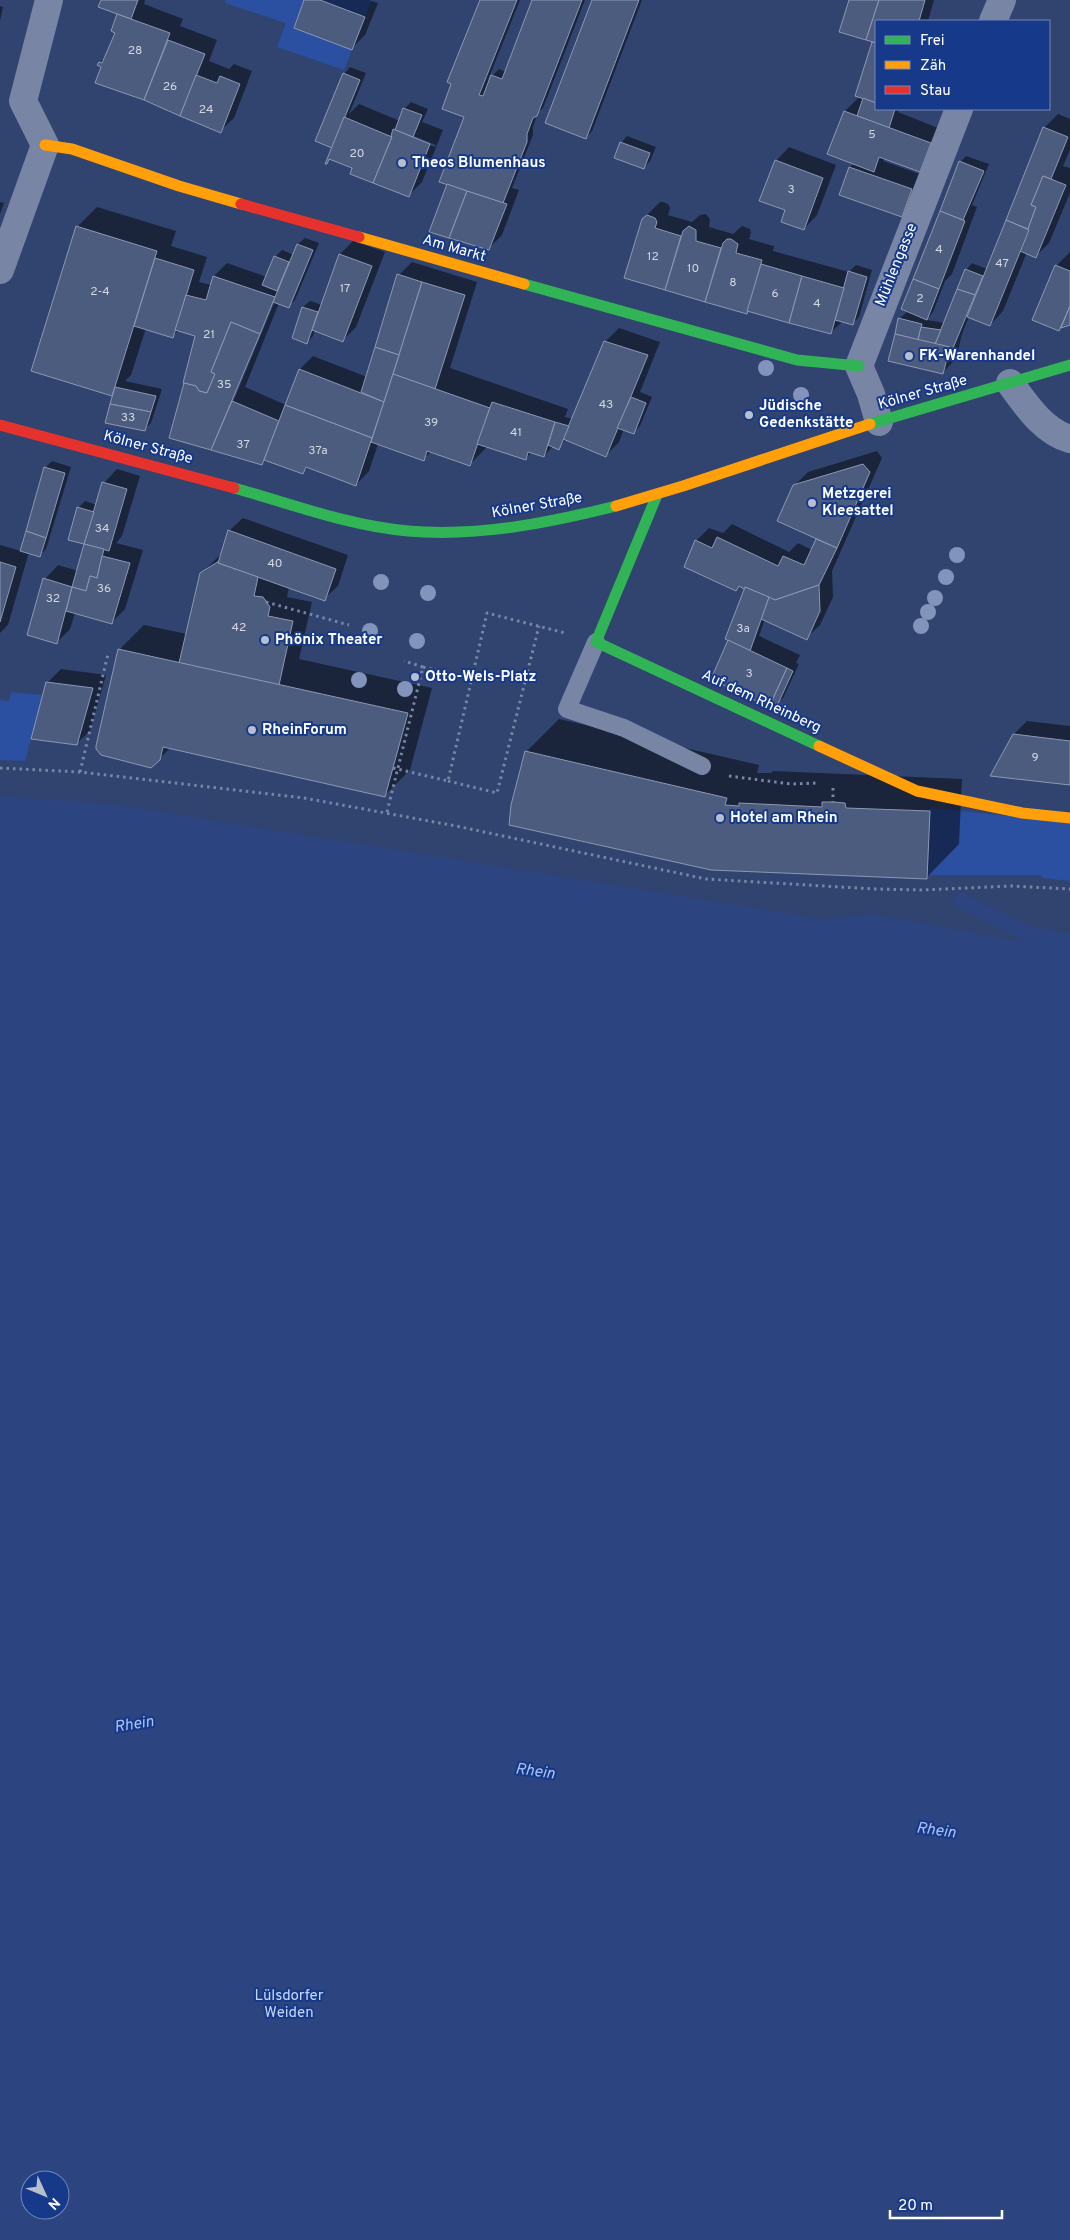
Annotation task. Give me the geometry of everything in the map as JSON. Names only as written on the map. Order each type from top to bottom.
[{"type":"street","points":[[0,270],[45,145],[23,101],[49,0]]},
{"type":"street","points":[[993,20],[1002,0]]},
{"type":"street","name":"Mühlengasse","points":[[859,366],[871,330],[959,110]]},
{"type":"street","name":"Am Markt","points":[[45,145],[72,149],[179,186],[797,360],[859,366]]},
{"type":"street","name":"Kölner Straße","points":[[0,425],[214,481],[343,520],[409,531],[443,532],[513,528],[548,522],[657,495],[879,422],[1070,365]]},
{"type":"street","points":[[859,366],[871,394],[879,422]]},
{"type":"street","points":[[1010,384],[1039,420],[1059,436],[1070,439]]},
{"type":"street","points":[[596,642],[657,495]]},
{"type":"street","name":"Auf dem Rheinberg","points":[[596,642],[917,791],[1022,813],[1070,818]]},
{"type":"lane","points":[[596,642],[566,709],[624,728],[702,766]]},
{"type":"path","points":[[266,602],[349,625]]},
{"type":"path","points":[[448,780],[487,613],[596,642]]},
{"type":"path","points":[[393,768],[497,793],[539,626]]},
{"type":"path","points":[[80,772],[108,654]]},
{"type":"path","points":[[404,661],[472,680]]},
{"type":"path","points":[[387,812],[423,667]]},
{"type":"path","points":[[0,768],[80,772],[304,798],[387,812],[706,879],[875,889],[922,890],[1011,886],[1070,889]]},
{"type":"path","points":[[733,778],[790,784],[824,782]]},
{"type":"path","points":[[832,782],[833,802]]},
{"type":"shaded area","points":[[226,0],[372,0],[344,70],[277,47],[286,23],[225,3]]},
{"type":"shaded area","points":[[11,692],[43,695],[25,761],[0,760],[0,700],[9,701]]},
{"type":"shaded area","points":[[930,808],[1070,822],[1070,881],[1043,878],[1040,875],[927,875]]},
{"type":"water","name":"Rhein","points":[[0,796],[121,805],[822,919],[875,914],[1029,943],[952,905],[958,891],[1032,927],[1070,933],[1070,2240],[0,2240]]},
{"type":"building","points":[[101,0],[138,0],[131,19],[98,7]]},
{"type":"building","points":[[304,0],[320,0],[365,17],[352,50],[294,28]]},
{"type":"building","points":[[480,0],[517,0],[479,95],[483,96],[491,75],[502,79],[532,0],[582,0],[537,116],[533,118],[527,134],[527,142],[503,203],[439,182],[464,117],[442,109],[451,84],[447,82]]},
{"type":"building","points":[[592,0],[639,0],[586,139],[545,123]]},
{"type":"building","points":[[849,0],[879,0],[866,40],[839,32]]},
{"type":"building","points":[[879,0],[925,0],[919,20],[875,20],[875,43],[866,40]]},
{"type":"building","points":[[117,14],[170,33],[144,100],[95,83],[101,67],[97,65],[99,62],[102,63],[115,33],[111,31]]},
{"type":"building","points":[[168,40],[205,54],[180,116],[144,100]]},
{"type":"building","points":[[872,42],[875,43],[875,103],[855,96]]},
{"type":"building","points":[[343,73],[360,80],[332,148],[315,141]]},
{"type":"building","points":[[196,75],[217,83],[220,76],[240,84],[221,133],[180,116]]},
{"type":"building","points":[[863,98],[875,103],[875,110],[895,110],[889,128],[857,116]]},
{"type":"building","points":[[403,108],[422,115],[413,137],[395,130]]},
{"type":"building","points":[[844,111],[931,143],[920,172],[879,157],[874,172],[827,154]]},
{"type":"building","points":[[344,117],[392,137],[373,183],[350,174],[352,168],[329,159],[327,164],[325,164]]},
{"type":"building","points":[[1043,127],[1068,137],[1051,179],[1043,176],[1031,205],[1036,207],[1028,229],[1006,220]]},
{"type":"building","name":"Theos Blumenhaus","points":[[393,129],[430,144],[409,197],[373,183],[392,137]]},
{"type":"building","points":[[620,142],[650,153],[644,169],[614,158]]},
{"type":"building","points":[[775,160],[823,178],[804,230],[781,222],[785,210],[759,201]]},
{"type":"building","points":[[959,161],[984,171],[963,220],[940,211]]},
{"type":"building","points":[[849,167],[912,189],[902,217],[839,195]]},
{"type":"building","points":[[1043,176],[1066,185],[1036,258],[1020,251],[1036,207],[1031,205]]},
{"type":"building","points":[[447,184],[467,191],[449,238],[429,232]]},
{"type":"building","points":[[467,191],[507,204],[489,250],[449,238]]},
{"type":"building","points":[[940,211],[965,221],[939,289],[913,279]]},
{"type":"building","points":[[647,215],[655,218],[657,222],[655,228],[681,236],[665,290],[624,278],[642,219]]},
{"type":"building","points":[[1006,220],[1029,230],[990,326],[967,317]]},
{"type":"building","points":[[76,226],[157,251],[112,396],[31,371]]},
{"type":"building","points":[[689,226],[696,230],[696,241],[721,248],[705,302],[665,290],[683,231]]},
{"type":"building","points":[[727,239],[731,239],[738,244],[736,253],[762,260],[747,314],[705,302],[723,243]]},
{"type":"building","points":[[297,244],[313,250],[289,308],[273,302]]},
{"type":"building","points":[[339,254],[372,266],[343,342],[312,330]]},
{"type":"building","points":[[274,256],[289,262],[277,291],[262,285]]},
{"type":"building","points":[[155,258],[194,270],[173,338],[134,326]]},
{"type":"building","points":[[761,264],[802,276],[789,323],[747,311]]},
{"type":"building","points":[[1055,265],[1070,271],[1070,306],[1059,331],[1032,320]]},
{"type":"building","points":[[965,269],[983,276],[975,295],[957,289]]},
{"type":"building","points":[[848,271],[867,277],[853,325],[835,320]]},
{"type":"building","points":[[397,274],[422,282],[399,355],[375,347]]},
{"type":"building","points":[[213,276],[275,297],[260,334],[231,322],[211,372],[215,374],[207,393],[199,391],[196,386],[183,383],[195,336],[175,330],[186,295],[206,300]]},
{"type":"building","points":[[802,276],[844,288],[831,334],[789,323]]},
{"type":"building","points":[[913,279],[939,289],[927,320],[901,309]]},
{"type":"building","points":[[422,282],[465,295],[435,389],[393,374]]},
{"type":"building","points":[[957,289],[975,295],[953,348],[935,344]]},
{"type":"building","points":[[1070,306],[1070,325],[1061,328]]},
{"type":"building","points":[[302,307],[318,312],[307,344],[292,338]]},
{"type":"building","points":[[898,318],[922,324],[918,340],[895,334]]},
{"type":"building","points":[[231,322],[260,334],[211,450],[169,438],[184,383],[196,386],[199,391],[207,393],[215,374],[211,372]]},
{"type":"building","points":[[921,327],[941,330],[935,344],[918,340]]},
{"type":"building","points":[[895,334],[950,347],[943,374],[888,361]]},
{"type":"building","points":[[604,341],[648,355],[606,457],[563,439]]},
{"type":"building","points":[[375,347],[399,355],[384,402],[361,392]]},
{"type":"building","points":[[299,369],[384,402],[372,438],[285,405]]},
{"type":"building","points":[[393,374],[490,408],[470,466],[427,451],[424,461],[371,442]]},
{"type":"building","points":[[115,387],[156,396],[151,412],[110,404]]},
{"type":"building","points":[[631,397],[646,403],[634,434],[617,428]]},
{"type":"building","points":[[232,401],[279,421],[262,465],[211,450]]},
{"type":"building","points":[[492,402],[555,422],[544,457],[528,452],[526,460],[477,444]]},
{"type":"building","points":[[110,404],[151,412],[145,431],[105,423]]},
{"type":"building","points":[[285,405],[372,438],[356,486],[306,467],[303,474],[264,460]]},
{"type":"building","points":[[555,422],[569,426],[559,450],[548,445]]},
{"type":"building","points":[[863,464],[870,472],[837,548],[777,521],[793,485]]},
{"type":"building","points":[[44,467],[65,473],[46,538],[26,531]]},
{"type":"building","points":[[102,482],[127,489],[109,551],[84,544]]},
{"type":"building","points":[[77,507],[94,512],[84,544],[68,540]]},
{"type":"building","points":[[228,530],[336,569],[325,601],[218,563]]},
{"type":"building","points":[[26,531],[46,538],[40,557],[20,551]]},
{"type":"building","points":[[717,537],[778,566],[783,556],[804,565],[816,539],[837,548],[819,585],[775,600],[745,587],[744,589],[739,586],[736,591],[684,567],[695,540],[712,548]]},
{"type":"building","points":[[84,544],[104,549],[97,578],[90,576],[86,591],[72,587]]},
{"type":"building","points":[[102,556],[130,563],[112,624],[66,611],[72,587],[86,591],[90,576],[97,578]]},
{"type":"building","points":[[219,561],[218,563],[258,577],[254,596],[263,597],[270,607],[268,616],[293,621],[279,685],[179,663],[200,573]]},
{"type":"building","points":[[0,562],[16,567],[0,622]]},
{"type":"building","points":[[43,578],[72,587],[57,644],[27,635]]},
{"type":"building","points":[[819,585],[820,611],[807,640],[761,619],[769,597],[775,600]]},
{"type":"building","points":[[745,587],[769,597],[750,651],[725,639]]},
{"type":"building","points":[[728,640],[787,668],[769,707],[711,679]]},
{"type":"building","name":"RheinForum","points":[[118,649],[408,713],[385,797],[163,747],[160,760],[151,768],[101,755],[96,746]]},
{"type":"building","points":[[787,668],[793,671],[777,706],[771,703]]},
{"type":"building","points":[[46,682],[93,688],[77,745],[31,739]]},
{"type":"building","points":[[1013,734],[1070,741],[1070,785],[990,776]]},
{"type":"building","name":"Hotel am Rhein","points":[[525,751],[727,798],[725,805],[739,806],[739,803],[822,807],[822,802],[833,802],[845,803],[846,808],[930,811],[927,879],[711,870],[509,825],[511,805]]},
{"type":"traffic: fast","points":[[524,284],[797,360],[859,366]]},
{"type":"traffic: fast","points":[[870,424],[1070,365]]},
{"type":"traffic: fast","points":[[234,488],[321,514],[364,524],[408,531],[461,532],[513,527],[565,518],[616,506]]},
{"type":"traffic: fast","points":[[657,495],[596,642],[819,746]]},
{"type":"traffic: slow","points":[[45,145],[72,149],[179,186],[241,204]]},
{"type":"traffic: slow","points":[[359,237],[524,284]]},
{"type":"traffic: slow","points":[[616,506],[683,486],[870,424]]},
{"type":"traffic: slow","points":[[819,746],[917,791],[1022,813],[1070,818]]},
{"type":"traffic: jam","points":[[241,204],[359,237]]},
{"type":"traffic: jam","points":[[0,425],[234,488]]},
{"type":"place","name":"Theos Blumenhaus","points":[[402,163]]},
{"type":"place","name":"FK-Warenhandel","points":[[909,356]]},
{"type":"place","name":"Jüdische Gedenkstätte","points":[[749,415]]},
{"type":"place","name":"Metzgerei Kleesattel","points":[[812,503]]},
{"type":"place","name":"Phönix Theater","points":[[265,640]]},
{"type":"place","name":"Otto-Wels-Platz","points":[[415,677]]},
{"type":"place","name":"RheinForum","points":[[252,730]]},
{"type":"place","name":"Hotel am Rhein","points":[[720,818]]},
{"type":"park label","name":"Lülsdorfer Weiden","points":[[289,2004]]}]
